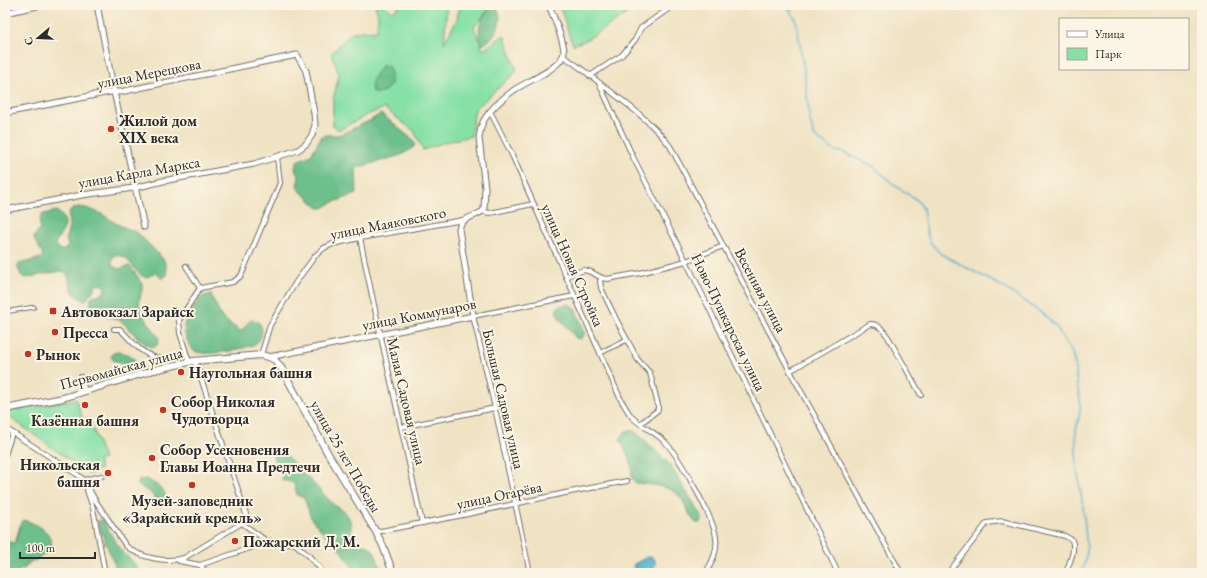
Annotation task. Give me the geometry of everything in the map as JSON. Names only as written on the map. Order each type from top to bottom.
[{"type":"main road","name":"Первомайская улица","points":[[5,409],[63,398],[154,370],[191,362],[261,355],[269,357]]},
{"type":"main road","name":"улица 25 лет Победы","points":[[269,357],[275,360],[282,369],[327,452],[376,532],[393,573]]},
{"type":"street","points":[[5,13],[41,5]]},
{"type":"street","points":[[97,5],[134,188],[144,227]]},
{"type":"street","points":[[463,220],[480,214],[484,210],[485,193],[479,138],[482,125],[490,111],[514,90],[560,62],[563,56],[563,45],[549,5]]},
{"type":"street","points":[[590,76],[622,55],[635,40],[641,28],[674,5]]},
{"type":"street","name":"улица Мерецкова","points":[[5,113],[296,55]]},
{"type":"street","name":"улица Карла Маркса","points":[[5,210],[82,195],[134,188],[254,164],[298,150],[306,144],[312,135],[315,125],[306,71],[296,55]]},
{"type":"street","name":"Весенняя улица","points":[[563,56],[577,64],[656,129],[670,146],[790,371],[898,568]]},
{"type":"street","name":"Ново-Пушкарская улица","points":[[599,82],[633,156],[686,261],[838,573]]},
{"type":"street","name":"улица Новая Стройка","points":[[490,111],[512,155],[621,400],[634,419],[666,442],[674,453],[712,521],[716,539],[715,552],[714,560],[706,573]]},
{"type":"street","points":[[176,560],[191,555],[206,544],[242,523],[246,514],[245,507],[197,366],[191,362],[186,354],[180,333],[179,320],[200,288],[233,282],[241,276],[280,183],[277,157]]},
{"type":"street","points":[[484,210],[485,212],[490,213],[533,204]]},
{"type":"street","name":"Большая Садовая улица","points":[[463,220],[459,229],[473,316],[495,408],[530,573]]},
{"type":"street","name":"улица Маяковского","points":[[261,355],[270,325],[296,282],[315,256],[324,248],[333,244],[360,238],[463,220]]},
{"type":"street","name":"Малая Садовая улица","points":[[360,238],[422,523]]},
{"type":"street","points":[[566,276],[584,270],[602,278],[640,273],[686,261],[723,246]]},
{"type":"street","points":[[186,266],[200,288]]},
{"type":"street","points":[[602,278],[600,281],[601,288],[626,340],[638,360],[650,373],[658,410],[641,423]]},
{"type":"street","name":"улица Коммунаров","points":[[269,357],[574,296]]},
{"type":"street","points":[[5,312],[34,306]]},
{"type":"street","points":[[790,371],[870,324],[874,324],[882,329],[921,395]]},
{"type":"street","points":[[114,329],[120,329],[141,350],[152,356],[164,359],[186,354]]},
{"type":"street","points":[[600,353],[626,340]]},
{"type":"street","points":[[81,377],[85,392]]},
{"type":"street","points":[[402,427],[495,408]]},
{"type":"street","points":[[5,428],[84,480],[126,546],[133,551],[148,557],[176,560],[200,565],[207,573]]},
{"type":"street","points":[[5,455],[12,433]]},
{"type":"street","points":[[84,480],[102,476]]},
{"type":"street","points":[[84,480],[93,508],[105,573]]},
{"type":"street","name":"улица Огарёва","points":[[376,532],[627,481]]},
{"type":"street","points":[[948,573],[987,523],[1002,521],[1064,536],[1072,540],[1074,545],[1066,573]]},
{"type":"street","points":[[242,523],[268,542]]},
{"type":"street","points":[[200,565],[268,542],[294,543],[309,556],[324,573]]},
{"type":"street","points":[[890,573],[898,568],[901,573]]},
{"type":"green space","points":[[375,5],[383,5],[392,11],[401,5],[447,5],[444,43],[457,19],[460,5],[492,5],[474,27],[483,50],[504,35],[517,71],[475,109],[471,136],[445,142],[423,150],[414,131],[384,108],[339,130],[333,125],[333,100],[339,74],[331,54],[352,32],[377,30],[378,15]]},
{"type":"green space","points":[[559,5],[641,5],[586,40],[573,45]]},
{"type":"green space","points":[[495,6],[500,16],[498,28],[491,38],[482,45],[479,34],[481,22],[486,12]]},
{"type":"green space","points":[[383,65],[388,66],[391,73],[391,84],[381,93],[372,92],[371,85],[374,77]]},
{"type":"green space","points":[[380,114],[413,140],[415,144],[413,148],[401,155],[356,168],[357,194],[331,203],[323,208],[319,208],[299,190],[297,186],[299,177],[295,168],[297,161],[311,155],[321,137],[324,135],[339,135],[371,120]]},
{"type":"green space","points":[[78,207],[100,213],[117,224],[138,233],[164,260],[167,275],[162,279],[156,273],[147,277],[139,274],[130,262],[121,256],[116,255],[112,259],[112,265],[117,268],[130,266],[142,283],[139,301],[140,310],[159,338],[157,345],[153,347],[148,345],[122,322],[102,314],[92,307],[90,302],[91,298],[93,296],[103,294],[105,289],[103,284],[95,285],[93,291],[86,300],[75,295],[68,275],[61,271],[25,278],[21,275],[17,266],[19,264],[41,258],[43,255],[34,237],[40,229],[39,225],[43,214],[57,211],[62,216],[65,227],[55,243],[58,248],[63,250],[67,248],[68,245],[66,237],[69,226],[69,212]]},
{"type":"green space","points":[[211,295],[222,318],[240,331],[251,320],[260,323],[262,330],[258,342],[250,346],[224,352],[206,353],[193,350],[186,336],[184,324],[188,315],[202,297]]},
{"type":"green space","points":[[568,304],[574,307],[585,331],[583,337],[580,339],[576,338],[559,318],[556,310],[559,306]]},
{"type":"green space","points":[[118,352],[127,354],[134,358],[135,364],[133,367],[113,360],[111,356],[113,353]]},
{"type":"green space","points":[[76,399],[85,425],[91,423],[104,459],[98,461],[101,469],[89,474],[5,414],[5,412]]},
{"type":"green space","points":[[626,431],[634,431],[670,465],[701,515],[702,521],[696,523],[689,514],[681,498],[672,490],[660,486],[636,483],[632,479],[631,463],[620,439]]},
{"type":"green space","points":[[277,452],[284,453],[334,505],[345,512],[351,523],[351,535],[355,543],[369,546],[374,551],[383,573],[357,573],[341,551],[312,520],[304,498],[297,495],[294,483],[282,480],[279,465],[274,460],[273,455]]},
{"type":"green space","points":[[147,479],[163,491],[165,494],[164,501],[159,503],[150,492],[138,485],[139,480]]},
{"type":"green space","points":[[102,519],[119,548],[136,565],[138,570],[137,573],[118,573],[98,524],[98,521]]},
{"type":"green space","points":[[23,520],[35,524],[48,534],[51,539],[51,551],[42,555],[37,560],[31,561],[25,568],[16,572],[6,573],[5,541],[15,543],[21,522]]},
{"type":"water","points":[[647,557],[652,557],[655,560],[654,568],[649,572],[639,572],[635,570],[633,567],[634,564]]},
{"type":"waterway","points":[[787,5],[796,20],[810,121],[814,136],[835,151],[843,152],[873,166],[894,185],[917,200],[923,208],[926,229],[930,242],[941,254],[1003,287],[1043,314],[1056,326],[1072,353],[1080,398],[1080,412],[1076,430],[1076,454],[1087,551],[1084,566],[1080,573]]},
{"type":"place","name":"Жилой дом XIX века","points":[[111,129]]},
{"type":"place","name":"Автовокзал Зарайск","points":[[53,311]]},
{"type":"place","name":"Пресса","points":[[55,332]]},
{"type":"place","name":"Рынок","points":[[28,354]]},
{"type":"place","name":"Наугольная башня","points":[[181,372]]},
{"type":"place","name":"Казённая башня","points":[[85,405]]},
{"type":"place","name":"Собор Николая Чудотворца","points":[[163,410]]},
{"type":"place","name":"Собор Усекновения Главы Иоанна Предтечи","points":[[152,458]]},
{"type":"place","name":"Никольская башня","points":[[108,473]]},
{"type":"place","name":"Музей-заповедник «Зарайский кремль»","points":[[192,485]]},
{"type":"place","name":"Пожарский Д. М.","points":[[235,541]]}]
